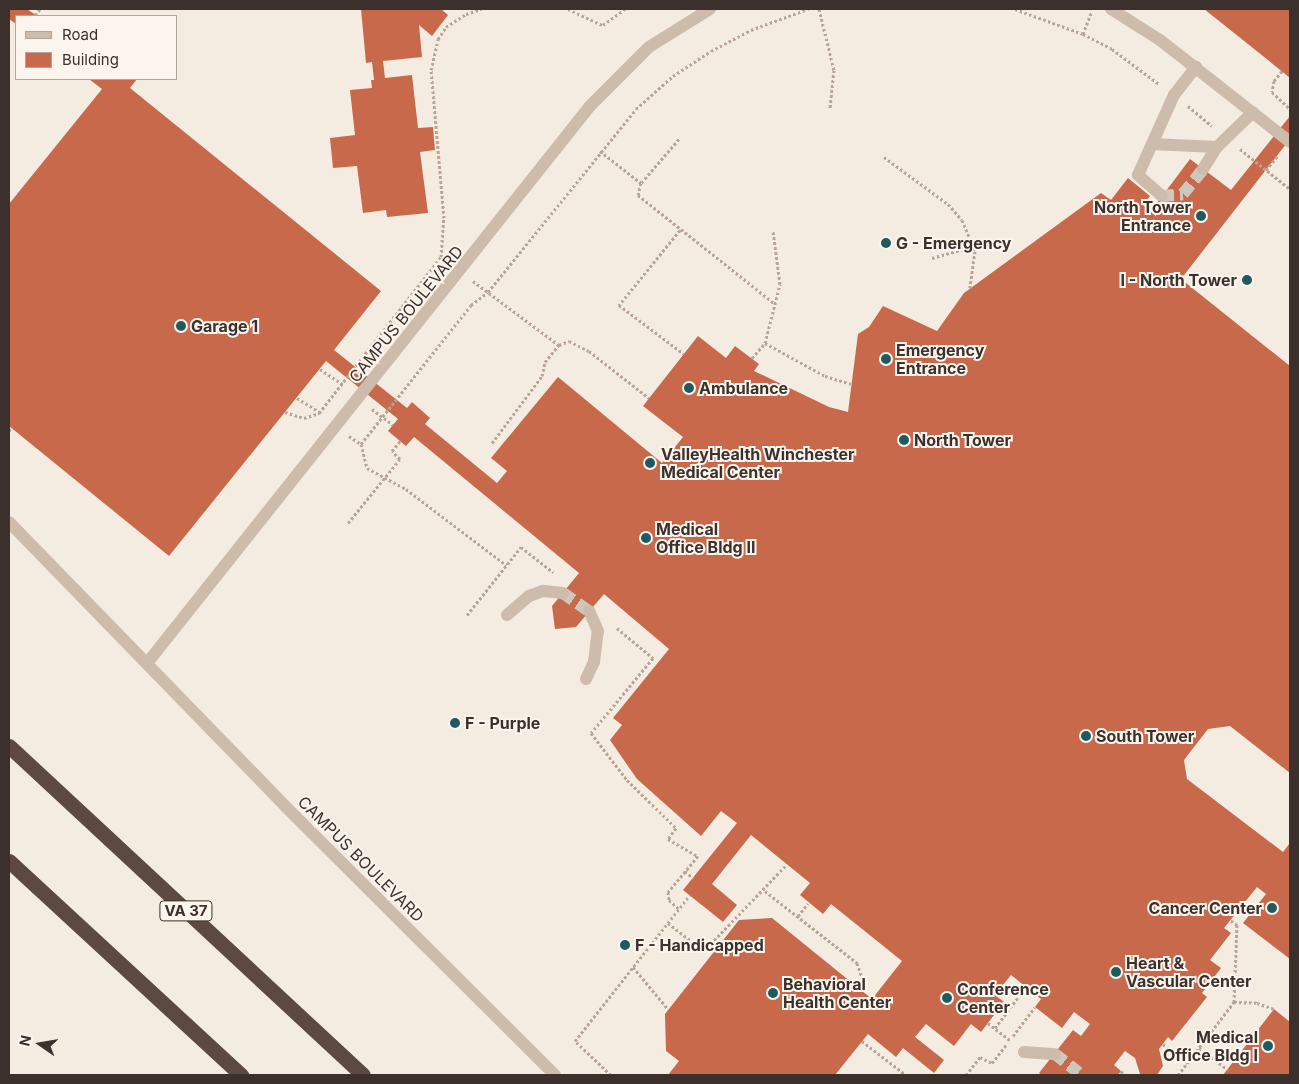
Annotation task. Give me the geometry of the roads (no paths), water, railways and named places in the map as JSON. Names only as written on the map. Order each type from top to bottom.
[{"type":"highway","name":"VA 37","points":[[9,746],[363,1075]]},
{"type":"highway","points":[[9,861],[241,1075]]},
{"type":"street","name":"CAMPUS BOULEVARD","points":[[148,662],[590,106],[649,47],[710,9]]},
{"type":"street","points":[[1111,9],[1196,66],[1290,142]]},
{"type":"street","points":[[1162,196],[1138,175],[1174,95],[1196,66]]},
{"type":"street","points":[[1204,169],[1217,147],[1252,112]]},
{"type":"street","points":[[1152,144],[1217,147]]},
{"type":"street","name":"CAMPUS BOULEVARD","points":[[9,522],[148,662],[293,814],[555,1075]]},
{"type":"street","points":[[507,615],[529,596],[543,591],[563,593]]},
{"type":"street","points":[[586,679],[594,662],[598,631],[589,611]]},
{"type":"street","points":[[1024,1052],[1055,1054]]},
{"type":"tunnel","points":[[1162,196],[1183,194],[1203,169]]},
{"type":"tunnel","points":[[563,593],[589,611]]},
{"type":"tunnel","points":[[1055,1054],[1082,1075]]},
{"type":"place","name":"North Tower Entrance","points":[[1201,216]]},
{"type":"place","name":"G - Emergency","points":[[886,243]]},
{"type":"place","name":"I - North Tower","points":[[1247,280]]},
{"type":"place","name":"Garage 1","points":[[181,326]]},
{"type":"place","name":"Emergency Entrance","points":[[886,359]]},
{"type":"place","name":"Ambulance","points":[[689,388]]},
{"type":"place","name":"North Tower","points":[[904,440]]},
{"type":"place","name":"ValleyHealth Winchester Medical Center","points":[[650,463]]},
{"type":"place","name":"Medical Office Bldg II","points":[[646,538]]},
{"type":"place","name":"F - Purple","points":[[455,723]]},
{"type":"place","name":"South Tower","points":[[1086,736]]},
{"type":"place","name":"Cancer Center","points":[[1272,908]]},
{"type":"place","name":"F - Handicapped","points":[[625,945]]},
{"type":"place","name":"Heart & Vascular Center","points":[[1116,972]]},
{"type":"place","name":"Behavioral Health Center","points":[[773,993]]},
{"type":"place","name":"Conference Center","points":[[947,998]]},
{"type":"place","name":"Medical Office Bldg I","points":[[1268,1046]]}]
